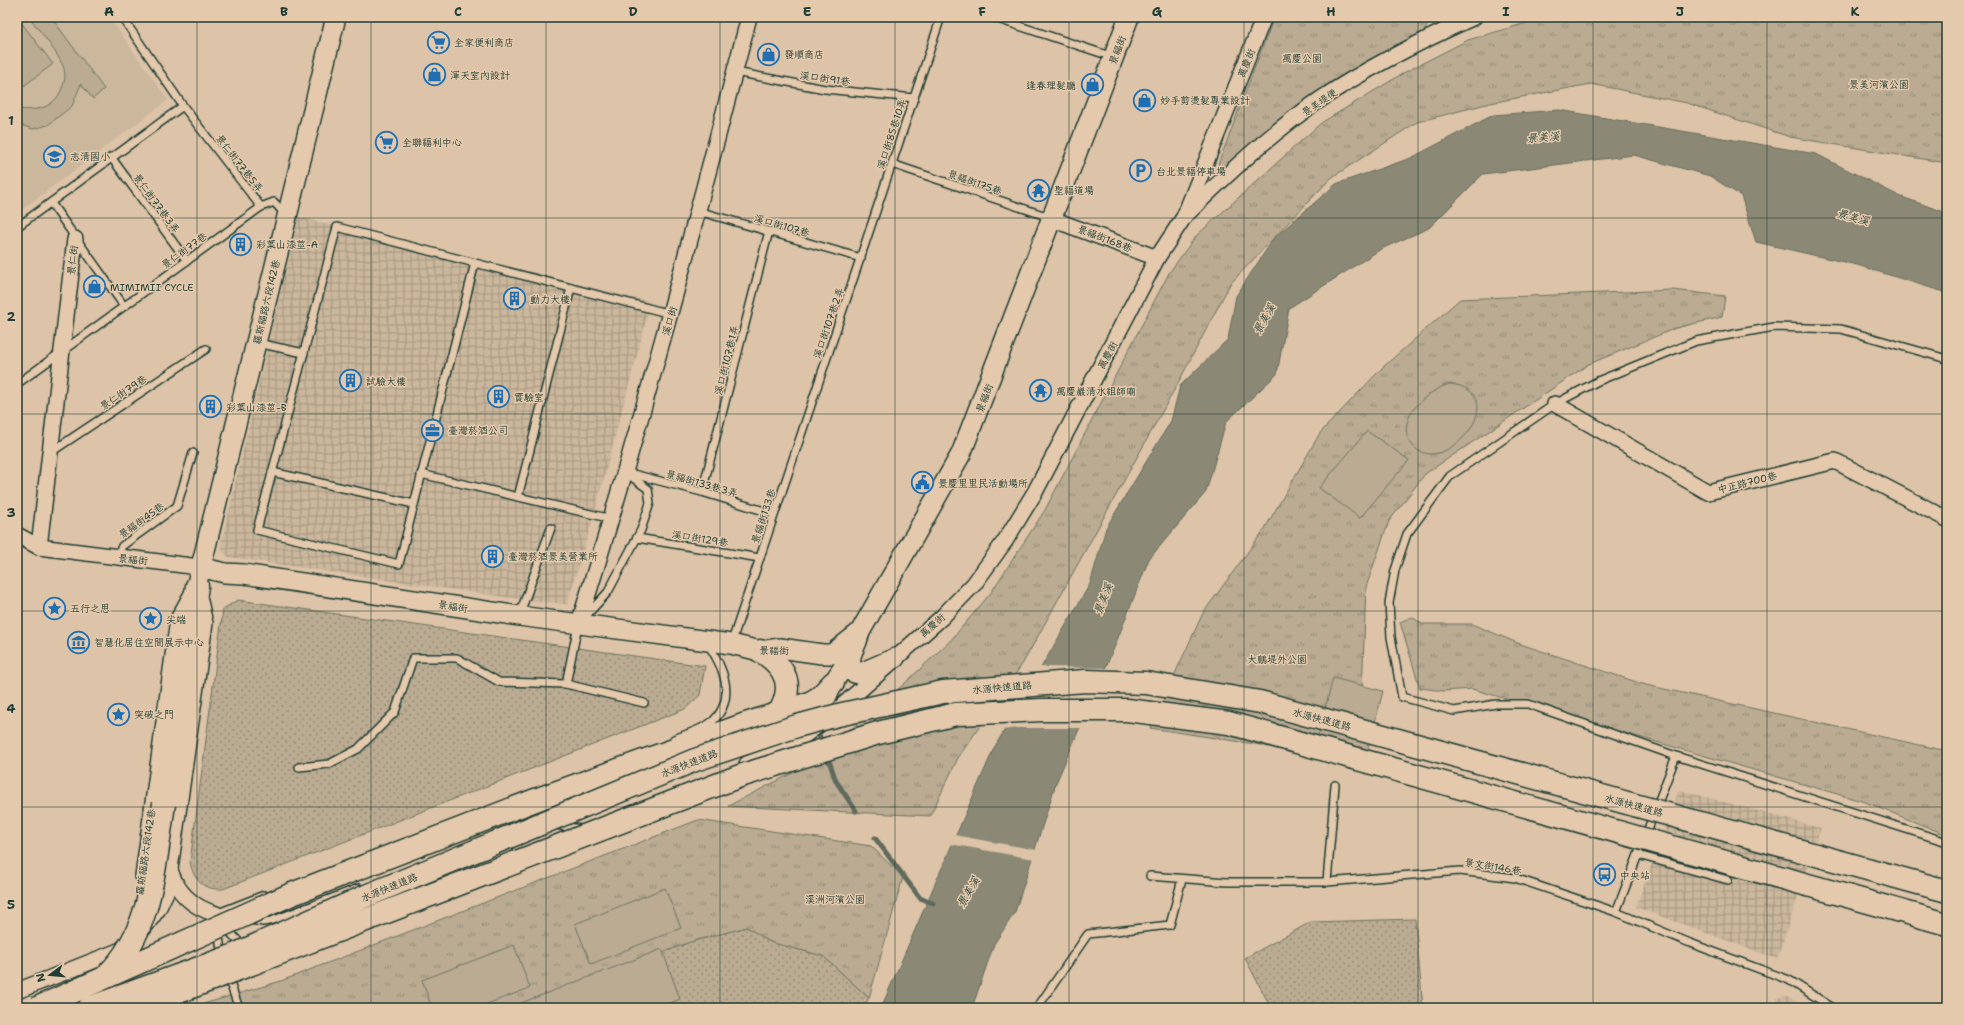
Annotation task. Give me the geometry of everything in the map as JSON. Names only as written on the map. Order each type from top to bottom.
[{"type":"highway","points":[[69,1008],[88,994],[112,971],[135,938],[144,915],[150,892],[198,577]]},
{"type":"highway","points":[[760,651],[772,658],[779,666],[785,677],[787,701],[779,714]]},
{"type":"highway","name":"水源快速道路","points":[[89,1008],[232,956],[366,896],[695,760],[797,726],[853,711],[943,692],[1020,685],[1085,681],[1146,683],[1260,702],[1947,891]]},
{"type":"highway","points":[[37,1008],[292,894],[538,799],[743,725],[810,703],[820,697],[833,683]]},
{"type":"highway","points":[[137,1008],[740,776],[878,733],[964,714],[1042,710],[1127,710],[1229,724],[1947,924]]},
{"type":"street","name":"羅斯福路六段142巷","points":[[106,956],[120,940],[133,920],[140,894],[178,619],[198,577],[336,17]]},
{"type":"street","name":"溪口街","points":[[579,623],[612,519],[671,314],[749,17]]},
{"type":"street","name":"景福街","points":[[17,535],[39,547],[117,558],[198,577],[225,573],[244,574],[519,616],[731,644],[760,651],[780,648],[832,654],[860,632],[962,454],[1114,58],[1128,17]]},
{"type":"street","name":"萬慶街","points":[[115,1008],[270,951],[782,750],[810,732],[941,618],[974,584],[1005,541],[1035,492],[1157,258],[1184,217],[1264,17]]},
{"type":"street","name":"景美堤便","points":[[1184,217],[1271,136],[1321,99],[1395,56],[1474,17]]},
{"type":"street","name":"景福街168巷","points":[[1052,218],[1157,258]]},
{"type":"street","name":"景仁街","points":[[39,547],[75,239]]},
{"type":"street","name":"中正路700巷","points":[[1555,404],[1708,492],[1835,461],[1947,519]]},
{"type":"street","name":"羅斯福路六段142巷","points":[[106,956],[120,950],[142,930],[158,909],[165,896],[205,623],[198,577]]},
{"type":"street","points":[[810,732],[821,713],[833,683],[851,658],[856,648],[860,632]]},
{"type":"street","points":[[851,658],[850,666],[852,672],[858,674],[895,658]]},
{"type":"street","points":[[170,869],[174,882],[181,893],[198,906],[216,914]]},
{"type":"street","points":[[17,991],[106,956]]},
{"type":"lane","points":[[17,227],[183,106],[122,17]]},
{"type":"lane","name":"溪口街85巷10弄","points":[[860,258],[941,17]]},
{"type":"lane","points":[[992,17],[1114,58]]},
{"type":"lane","name":"溪口街91巷","points":[[735,72],[825,89],[914,98]]},
{"type":"lane","name":"景仁街77巷5弄","points":[[183,106],[261,207],[274,202],[287,215]]},
{"type":"lane","name":"景仁街77巷3弄","points":[[111,157],[187,261]]},
{"type":"lane","name":"景福街175巷","points":[[892,164],[1052,218]]},
{"type":"lane","name":"景仁街","points":[[51,203],[75,239]]},
{"type":"lane","name":"景仁街77巷","points":[[17,384],[261,207]]},
{"type":"lane","name":"溪口街107巷","points":[[698,211],[860,258]]},
{"type":"lane","points":[[475,263],[399,564],[257,530],[337,227],[671,314]]},
{"type":"lane","name":"溪口街107巷1弄","points":[[702,492],[769,232]]},
{"type":"lane","points":[[75,239],[124,306]]},
{"type":"lane","name":"溪口街107巷2弄","points":[[814,395],[860,258]]},
{"type":"lane","points":[[518,497],[571,288]]},
{"type":"lane","points":[[1947,359],[1841,329],[1774,327],[1696,341],[1598,381],[1555,404],[1450,476],[1407,534],[1395,570],[1389,602],[1391,637],[1402,697],[1454,710],[1496,704],[1528,704],[1676,756],[1947,842]]},
{"type":"lane","points":[[256,343],[304,353]]},
{"type":"lane","name":"景仁街79巷","points":[[51,452],[206,349]]},
{"type":"lane","name":"景福街133巷","points":[[731,644],[814,395]]},
{"type":"lane","name":"景福街45巷","points":[[117,558],[122,546],[177,506],[193,453]]},
{"type":"lane","points":[[272,472],[414,504]]},
{"type":"lane","points":[[566,684],[579,623],[608,592],[638,538],[650,503],[648,489],[625,472]]},
{"type":"lane","name":"景福街133巷3弄","points":[[625,472],[702,492],[774,514]]},
{"type":"lane","points":[[421,474],[612,519]]},
{"type":"lane","points":[[519,616],[551,528]]},
{"type":"lane","name":"溪口街129巷","points":[[638,538],[760,558]]},
{"type":"lane","points":[[663,743],[700,728],[712,721],[720,712],[726,700],[726,684],[722,668],[704,640]]},
{"type":"lane","points":[[299,767],[328,764],[358,749],[394,712],[413,658],[458,658],[499,682],[566,684],[644,703]]},
{"type":"lane","points":[[1616,912],[1676,756]]},
{"type":"lane","points":[[1327,882],[1335,785]]},
{"type":"lane","points":[[444,855],[533,821],[581,829]]},
{"type":"lane","points":[[1638,855],[1728,880]]},
{"type":"lane","name":"景文街146巷","points":[[1150,876],[1227,882],[1327,882],[1460,871],[1515,878],[1616,912],[1690,943],[1789,980],[1824,1005],[1832,1008]]},
{"type":"lane","points":[[1037,1008],[1088,934],[1170,925],[1182,879]]},
{"type":"lane","points":[[216,914],[254,921],[274,920],[363,886]]},
{"type":"lane","points":[[216,914],[274,891]]},
{"type":"lane","points":[[216,914],[228,933],[240,943],[270,951]]},
{"type":"lane","points":[[216,914],[224,967],[239,1008]]},
{"type":"shaded area","name":"志清國小","points":[[17,17],[109,17],[168,100],[17,213]]},
{"type":"shaded area","name":"臺灣菸酒公司","points":[[298,217],[651,302],[594,515],[567,604],[526,600],[229,557],[222,551],[221,544]]},
{"type":"shaded area","points":[[1679,790],[1821,828],[1777,959],[1636,907]]},
{"type":"shaded area","points":[[1788,996],[1804,1008],[1775,1008],[1776,998]]},
{"type":"green space","points":[[17,17],[53,64],[17,91]]},
{"type":"green space","points":[[29,17],[51,17],[104,89],[93,99],[81,84],[72,106],[48,125],[33,129],[17,124],[17,109],[38,109],[50,104],[59,95],[65,75],[63,65],[58,56]]},
{"type":"green space","name":"萬慶公園","points":[[1274,17],[1431,17],[1424,32],[1382,55],[1257,137],[1214,175]]},
{"type":"green space","name":"景美河濱公園","points":[[1547,17],[1947,17],[1947,163],[1790,137],[1687,103],[1591,84],[1490,103],[1417,122],[1331,178],[1230,284],[1177,385],[1023,663],[958,758],[930,816],[728,806],[810,764],[903,685],[951,640],[990,594],[1045,510],[1169,273],[1196,236],[1321,123],[1407,71],[1468,40]]},
{"type":"green space","name":"大鵬堤外公園","points":[[1673,290],[1725,296],[1722,317],[1676,328],[1589,364],[1425,474],[1389,521],[1366,587],[1359,770],[1261,745],[1150,728],[1203,613],[1264,530],[1320,433],[1382,368],[1460,299]]},
{"type":"green space","points":[[1450,384],[1468,390],[1477,400],[1477,413],[1472,426],[1462,439],[1449,449],[1435,454],[1421,452],[1410,442],[1407,433],[1407,424],[1411,414],[1424,398]]},
{"type":"green space","points":[[1367,431],[1409,460],[1360,518],[1319,488]]},
{"type":"green space","points":[[238,600],[705,666],[700,695],[685,709],[223,889],[210,888],[200,883],[194,874],[190,862],[223,609]]},
{"type":"green space","points":[[1412,617],[1422,624],[1472,624],[1520,644],[1646,685],[1947,751],[1947,835],[1865,802],[1472,689],[1444,691],[1420,688],[1400,622]]},
{"type":"green space","points":[[1333,678],[1383,691],[1365,762],[1315,747]]},
{"type":"green space","name":"溪洲河濱公園","points":[[698,820],[871,846],[903,877],[869,998],[823,956],[770,942],[747,927],[690,942],[521,1008],[190,1008],[281,981]]},
{"type":"green space","points":[[665,888],[681,928],[591,964],[575,924]]},
{"type":"green space","points":[[1415,919],[1423,1008],[1271,1008],[1245,958],[1311,922]]},
{"type":"green space","points":[[747,927],[770,942],[823,956],[869,998],[863,1008],[521,1008],[690,942]]},
{"type":"green space","points":[[514,945],[530,988],[476,1008],[432,1008],[422,980]]},
{"type":"green space","points":[[662,949],[680,999],[658,1008],[508,1008]]},
{"type":"water","name":"景美溪","points":[[1559,110],[1816,154],[1899,196],[1947,213],[1947,293],[1857,265],[1756,242],[1741,196],[1710,176],[1634,155],[1483,174],[1429,228],[1381,249],[1289,308],[1277,374],[1226,422],[1206,492],[1149,559],[1114,648],[1056,783],[1015,912],[994,944],[972,1008],[881,1008],[994,748],[1090,584],[1106,528],[1171,421],[1180,386],[1228,339],[1236,296],[1274,238],[1336,184],[1411,158],[1493,115]]},
{"type":"pier","points":[[1039,667],[1108,668],[1082,728],[1018,728],[1002,730]]},
{"type":"pier","points":[[954,835],[1037,850],[1034,859],[950,844]]},
{"type":"waterway","points":[[817,729],[823,745]]},
{"type":"waterway","points":[[827,755],[836,781],[856,811]]},
{"type":"waterway","points":[[875,838],[920,898],[933,903]]},
{"type":"place","name":"全家便利商店","points":[[439,42]]},
{"type":"place","name":"發順商店","points":[[769,54]]},
{"type":"place","name":"渾天室內設計","points":[[434,75]]},
{"type":"place","name":"逢春理髮廳","points":[[1092,85]]},
{"type":"place","name":"妙手剪燙髮專業設計","points":[[1144,100]]},
{"type":"place","name":"全聯福利中心","points":[[386,142]]},
{"type":"place","name":"志清國小","points":[[55,156]]},
{"type":"place","name":"台北景福停車場","points":[[1140,171]]},
{"type":"place","name":"聖福道場","points":[[1039,190]]},
{"type":"place","name":"彩葉山漆莖-A","points":[[240,244]]},
{"type":"place","name":"MIMIMII CYCLE","points":[[94,287]]},
{"type":"place","name":"動力大樓","points":[[514,299]]},
{"type":"place","name":"試驗大樓","points":[[350,381]]},
{"type":"place","name":"萬慶巖清水祖師廟","points":[[1040,391]]},
{"type":"place","name":"實驗室","points":[[498,397]]},
{"type":"place","name":"彩葉山漆莖-B","points":[[211,407]]},
{"type":"place","name":"臺灣菸酒公司","points":[[432,430]]},
{"type":"place","name":"景慶里里民活動場所","points":[[923,483]]},
{"type":"place","name":"臺灣菸酒景美營業所","points":[[493,556]]},
{"type":"place","name":"五行之思","points":[[54,608]]},
{"type":"place","name":"尖端","points":[[151,619]]},
{"type":"place","name":"智慧化居住空間展示中心","points":[[79,642]]},
{"type":"place","name":"突破之門","points":[[118,714]]},
{"type":"place","name":"中央站","points":[[1604,875]]}]
